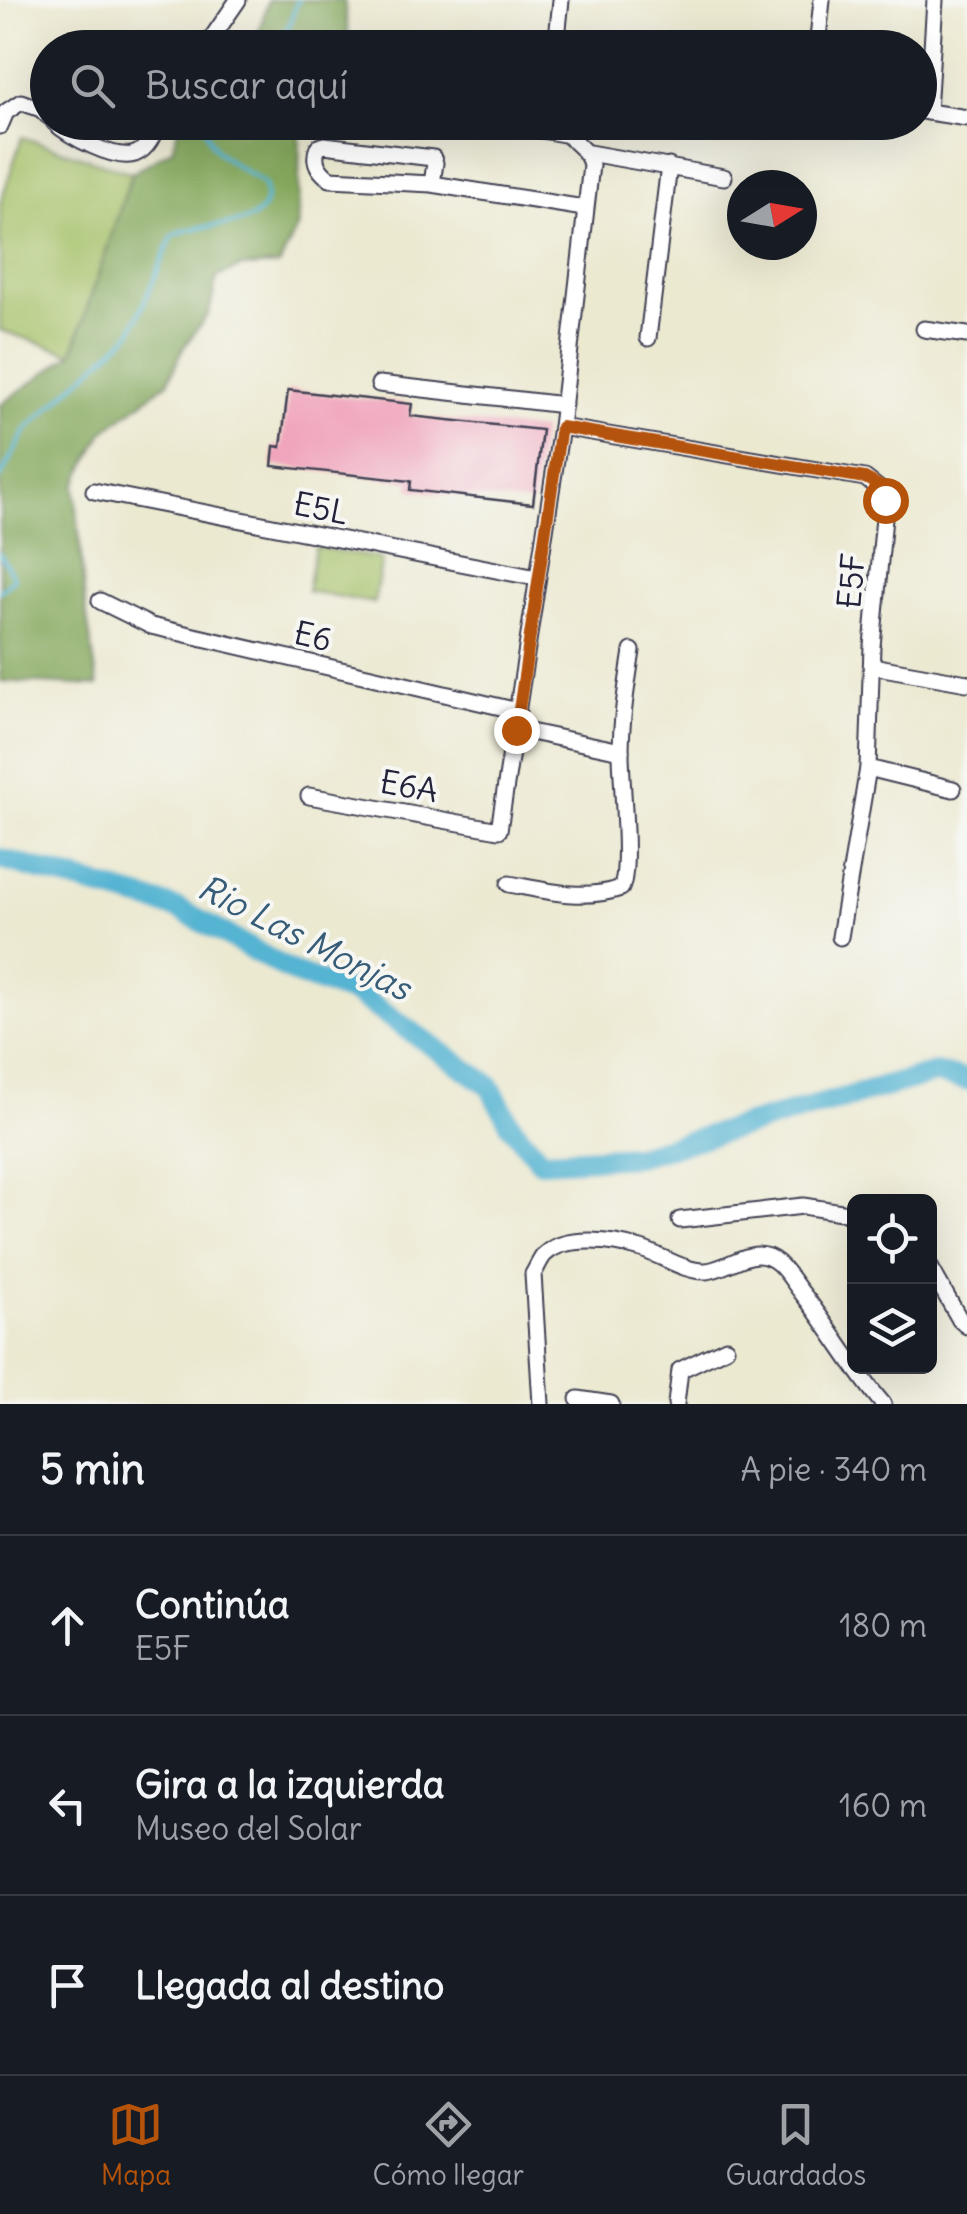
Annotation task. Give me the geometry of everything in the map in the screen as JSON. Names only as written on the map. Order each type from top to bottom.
[{"type":"street","points":[[217,30],[238,0]]},
{"type":"street","points":[[558,30],[560,0]]},
{"type":"street","points":[[819,30],[822,0]]},
{"type":"street","points":[[931,30],[935,0]]},
{"type":"street","points":[[0,126],[6,112],[22,102],[30,105]]},
{"type":"street","points":[[937,114],[967,118]]},
{"type":"street","points":[[80,140],[113,154],[134,154],[150,140]]},
{"type":"street","points":[[575,140],[589,153],[592,165],[564,405],[516,730],[621,751]]},
{"type":"street","points":[[432,184],[436,163],[432,158],[324,145],[315,153],[320,172],[330,179],[432,184],[584,208]]},
{"type":"street","points":[[589,153],[724,178]]},
{"type":"street","points":[[648,338],[670,166]]},
{"type":"street","points":[[924,329],[967,335]]},
{"type":"street","points":[[379,384],[564,405]]},
{"type":"street","name":"E5F","points":[[561,427],[872,481],[885,500],[872,646],[868,768],[840,937]]},
{"type":"street","name":"E5L","points":[[94,491],[536,578]]},
{"type":"street","name":"E6","points":[[100,601],[152,626],[518,711]]},
{"type":"street","points":[[509,884],[567,895],[592,895],[622,888],[625,851],[621,751],[632,650]]},
{"type":"street","points":[[872,666],[967,683]]},
{"type":"street","name":"E6A","points":[[308,796],[499,830],[516,730]]},
{"type":"street","points":[[868,768],[953,789]]},
{"type":"street","points":[[680,1220],[803,1206],[847,1213]]},
{"type":"street","points":[[541,1404],[533,1274],[543,1256],[557,1246],[576,1242],[637,1248],[703,1271],[720,1268],[744,1256],[765,1255],[778,1263],[828,1326],[857,1374],[883,1404]]},
{"type":"street","points":[[937,1279],[967,1326]]},
{"type":"street","points":[[676,1404],[680,1370],[726,1348]]},
{"type":"street","points":[[578,1399],[612,1404]]},
{"type":"green space","points":[[268,0],[344,0],[348,30],[260,30]]},
{"type":"green space","points":[[22,137],[132,173],[72,354],[0,330],[0,204]]},
{"type":"green space","points":[[175,140],[300,140],[298,226],[279,265],[241,267],[217,277],[209,313],[184,347],[168,382],[103,432],[75,486],[85,605],[98,686],[0,681],[0,405],[72,354],[132,173],[172,149]]},
{"type":"green space","points":[[315,547],[382,559],[374,603],[307,591]]},
{"type":"building","points":[[288,390],[412,404],[410,416],[542,430],[533,504],[410,490],[411,481],[272,466],[274,446],[281,447]]},
{"type":"waterway","points":[[287,30],[298,0]]},
{"type":"waterway","points":[[0,478],[26,430],[131,333],[172,237],[260,213],[265,201],[264,184],[227,159],[210,140]]},
{"type":"waterway","points":[[0,554],[14,578],[0,591]]},
{"type":"waterway","name":"Rio Las Monjas","points":[[0,859],[179,909],[294,973],[356,994],[489,1085],[512,1127],[541,1161],[636,1156],[935,1073],[967,1080]]},
{"type":"route","points":[[516,730],[561,427],[865,478],[878,485],[885,500]]}]
